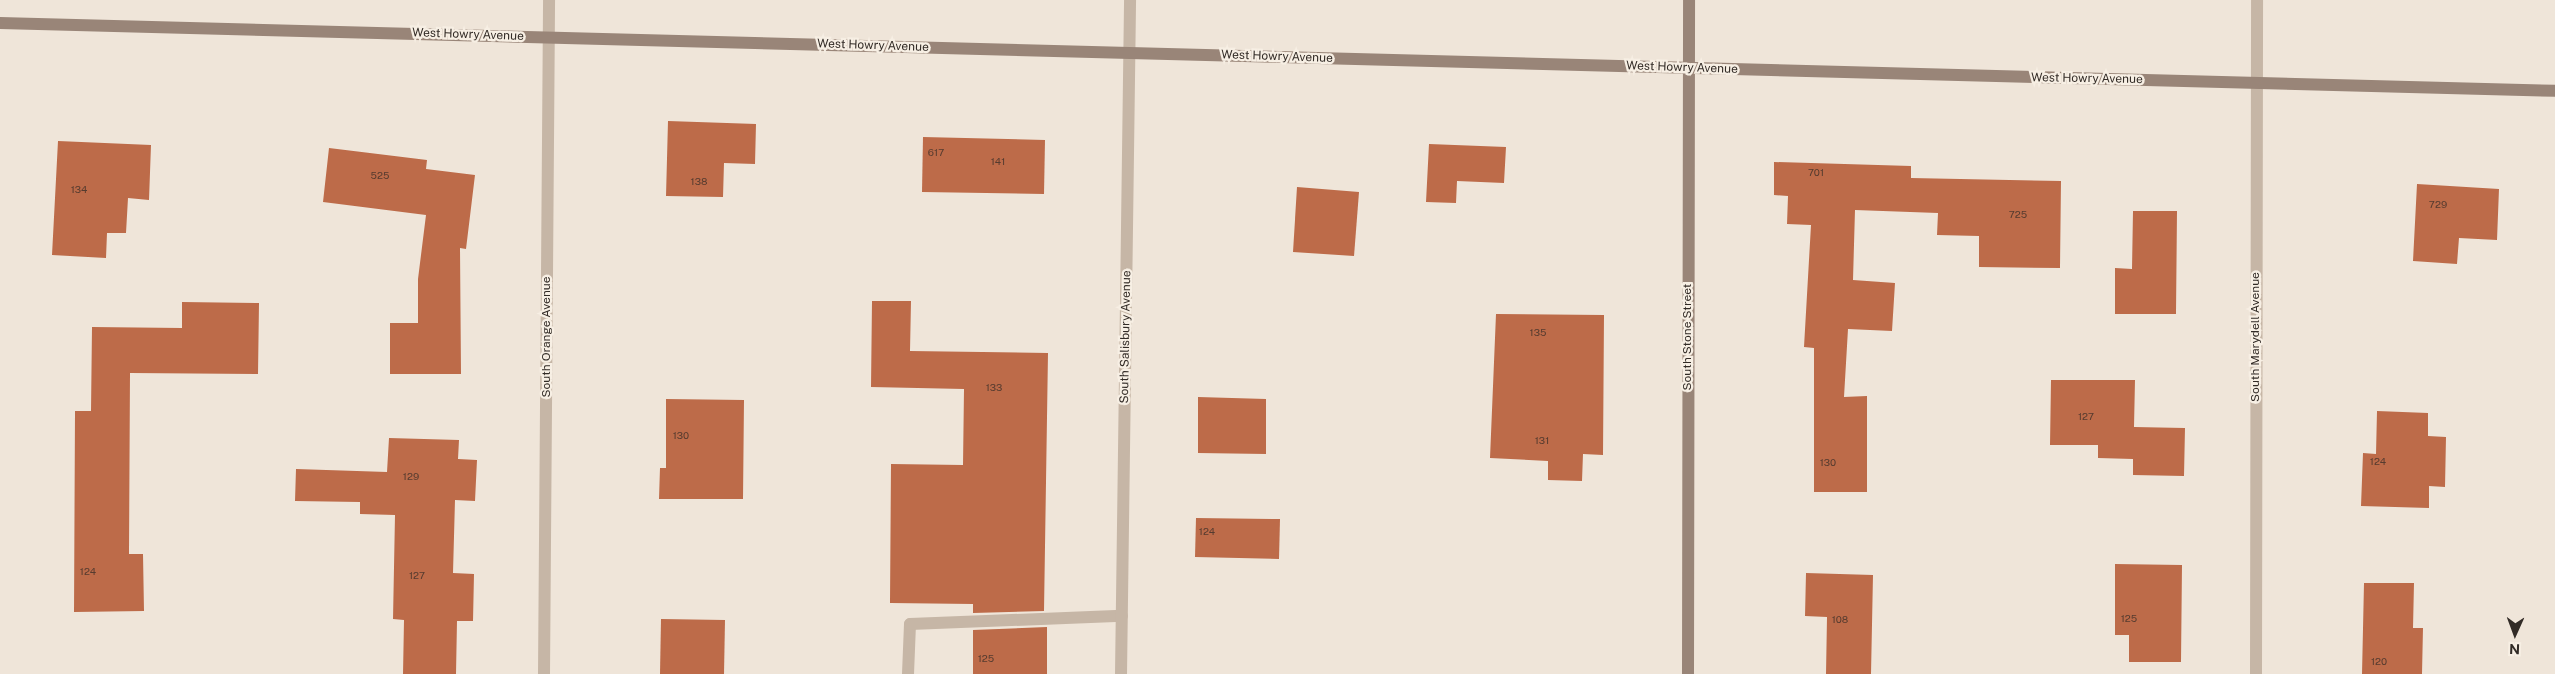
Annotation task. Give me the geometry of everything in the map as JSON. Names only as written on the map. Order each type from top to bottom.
[{"type":"street","name":"South Orange Avenue","points":[[544,674],[549,0]]},
{"type":"street","name":"South Salisbury Avenue","points":[[1121,674],[1130,0]]},
{"type":"street","name":"South Stone Street","points":[[1688,674],[1689,0]]},
{"type":"street","name":"South Marydell Avenue","points":[[2256,674],[2257,0]]},
{"type":"street","name":"West Howry Avenue","points":[[0,22],[2555,91]]},
{"type":"street","points":[[908,674],[910,624],[1122,616]]},
{"type":"building","points":[[668,121],[756,124],[755,164],[724,163],[723,197],[666,196]]},
{"type":"building","points":[[923,137],[1045,140],[1044,194],[922,192]]},
{"type":"building","points":[[58,141],[151,145],[149,200],[128,198],[126,233],[107,233],[106,258],[52,255]]},
{"type":"building","points":[[1429,144],[1506,147],[1504,183],[1457,181],[1456,203],[1426,202]]},
{"type":"building","points":[[329,148],[427,160],[426,169],[475,175],[466,249],[460,248],[461,374],[390,374],[390,323],[418,323],[418,279],[426,215],[323,202]]},
{"type":"building","points":[[1774,162],[1911,166],[1911,178],[2061,181],[2060,268],[1979,267],[1979,236],[1937,235],[1938,213],[1855,210],[1853,280],[1895,283],[1892,331],[1848,329],[1844,397],[1867,396],[1867,492],[1814,492],[1814,348],[1804,347],[1811,225],[1787,224],[1788,196],[1774,195]]},
{"type":"building","points":[[2417,184],[2499,189],[2497,240],[2459,238],[2457,264],[2413,261]]},
{"type":"building","points":[[1297,187],[1359,192],[1354,256],[1293,252]]},
{"type":"building","points":[[2133,211],[2177,211],[2176,314],[2115,314],[2115,268],[2132,269]]},
{"type":"building","points":[[872,301],[911,301],[910,351],[1048,353],[1044,611],[973,613],[973,604],[890,603],[891,464],[963,465],[964,389],[871,387]]},
{"type":"building","points":[[182,302],[259,303],[258,374],[130,373],[129,554],[143,554],[144,611],[74,612],[75,411],[91,411],[92,327],[182,328]]},
{"type":"building","points":[[1496,314],[1604,315],[1603,455],[1583,454],[1582,481],[1548,480],[1548,461],[1490,458]]},
{"type":"building","points":[[2051,380],[2135,380],[2134,427],[2185,428],[2184,476],[2133,475],[2133,459],[2098,458],[2098,445],[2050,445]]},
{"type":"building","points":[[1198,397],[1266,399],[1266,454],[1198,453]]},
{"type":"building","points":[[666,399],[744,400],[743,499],[659,499],[660,468],[666,468]]},
{"type":"building","points":[[2377,411],[2428,413],[2428,436],[2446,437],[2445,487],[2429,486],[2429,508],[2361,506],[2363,453],[2376,454]]},
{"type":"building","points":[[389,438],[459,440],[458,459],[477,460],[475,501],[455,500],[453,573],[474,574],[473,621],[457,621],[456,674],[403,674],[404,620],[393,619],[395,515],[360,514],[360,502],[295,501],[296,469],[387,472]]},
{"type":"building","points":[[1196,518],[1280,519],[1279,559],[1195,557]]},
{"type":"building","points":[[2115,564],[2182,565],[2181,662],[2129,662],[2129,635],[2115,635]]},
{"type":"building","points":[[1806,573],[1873,575],[1871,674],[1826,674],[1827,617],[1805,616]]},
{"type":"building","points":[[2364,583],[2414,583],[2413,628],[2423,628],[2422,674],[2362,674]]},
{"type":"building","points":[[661,619],[725,620],[724,674],[660,674]]},
{"type":"building","points":[[1047,627],[1047,674],[973,674],[973,630]]}]
